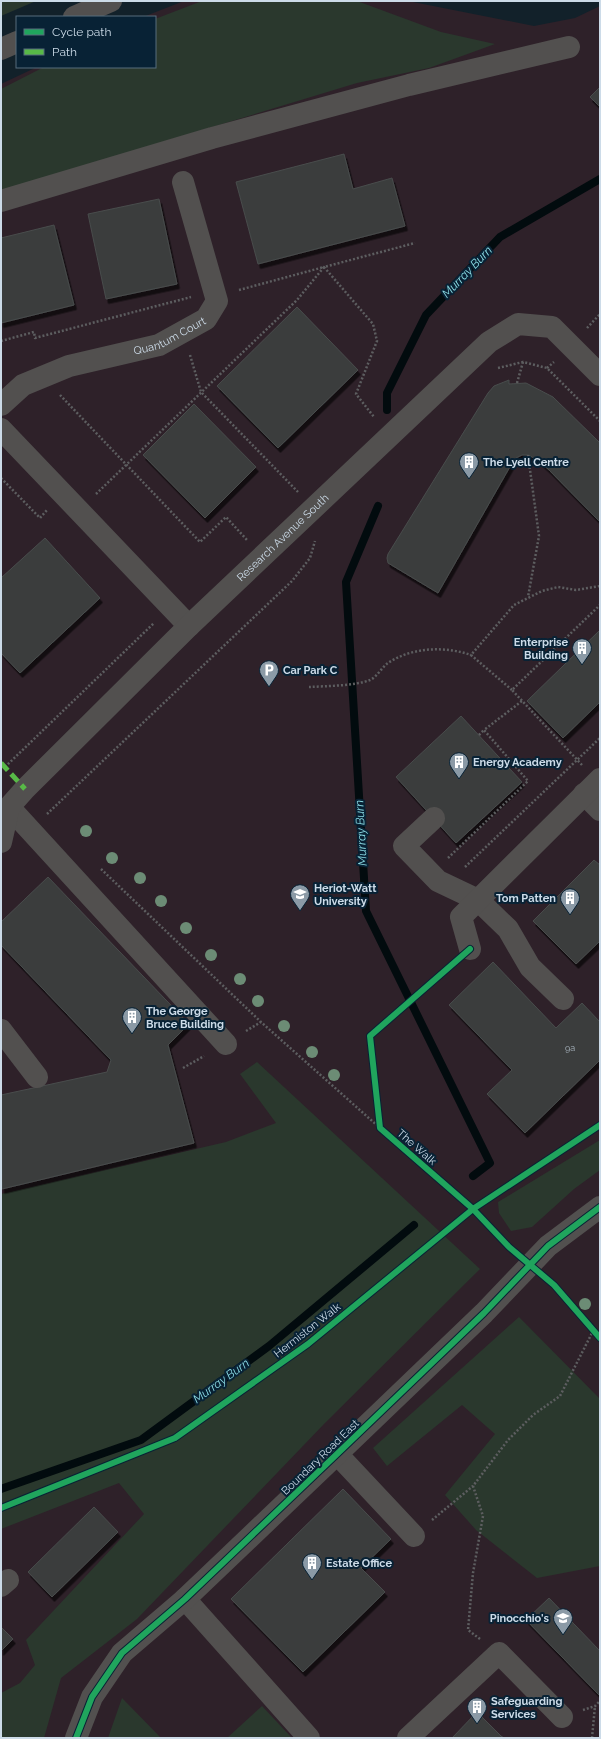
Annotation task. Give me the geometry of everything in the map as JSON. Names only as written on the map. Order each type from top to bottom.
[{"type":"street","points":[[76,16],[111,1]]},
{"type":"street","points":[[1,49],[16,42]]},
{"type":"street","points":[[1,202],[212,138],[409,85],[569,47]]},
{"type":"street","points":[[183,182],[215,294]]},
{"type":"street","name":"Quantum Court","points":[[1,405],[22,385],[69,366],[159,344],[206,319],[217,302],[215,294]]},
{"type":"street","name":"Research Avenue South","points":[[1,842],[9,807],[25,789],[188,626],[489,342],[518,324],[552,327],[600,375]]},
{"type":"street","points":[[1,430],[188,626]]},
{"type":"street","points":[[594,784],[600,810]]},
{"type":"street","points":[[470,948],[461,917],[594,784]]},
{"type":"street","points":[[9,807],[226,1044]]},
{"type":"street","points":[[434,818],[404,846],[438,880],[478,900],[508,929],[530,967],[563,999]]},
{"type":"street","points":[[1,1030],[37,1077]]},
{"type":"street","name":"Boundary Road East","points":[[76,1738],[92,1697],[122,1653],[185,1599],[337,1454],[484,1313],[548,1246],[600,1206]]},
{"type":"street","points":[[337,1454],[414,1536]]},
{"type":"street","points":[[185,1599],[309,1738]]},
{"type":"street","points":[[408,1738],[499,1654],[562,1717]]},
{"type":"path","points":[[1,341],[34,332],[35,338],[249,286],[415,243]]},
{"type":"path","points":[[79,511],[297,300],[324,267]]},
{"type":"path","points":[[324,267],[373,324],[377,340],[356,394],[389,437]]},
{"type":"path","points":[[182,332],[201,392],[313,508]]},
{"type":"path","points":[[492,369],[523,362],[547,368],[600,421]]},
{"type":"path","points":[[517,383],[523,362]]},
{"type":"path","points":[[42,377],[200,542],[226,518],[262,556]]},
{"type":"path","points":[[528,455],[539,536],[528,598]]},
{"type":"path","points":[[1,478],[40,518],[50,508]]},
{"type":"path","points":[[46,814],[292,580],[310,558],[316,538]]},
{"type":"path","points":[[471,655],[514,605],[542,591],[558,587],[576,590],[600,586]]},
{"type":"path","points":[[512,690],[600,605]]},
{"type":"path","points":[[5,767],[160,618]]},
{"type":"path","points":[[309,687],[343,685],[371,680],[387,663],[412,652],[455,650],[471,655],[512,690],[577,760],[594,784]]},
{"type":"path","points":[[479,735],[522,701]]},
{"type":"path","points":[[438,880],[528,781],[484,730]]},
{"type":"path","points":[[438,880],[577,760],[600,738]]},
{"type":"path","points":[[25,789],[50,819]]},
{"type":"path","points":[[97,866],[261,1022],[380,1128]]},
{"type":"path","points":[[588,1325],[600,1338]]},
{"type":"path","points":[[414,1536],[473,1486],[508,1440],[533,1415],[560,1396],[593,1331]]},
{"type":"path","points":[[473,1486],[483,1516],[473,1574],[468,1630],[499,1654]]},
{"type":"path","points":[[592,1738],[595,1706]]},
{"type":"shaded area","name":"Heriot-Watt University","points":[[184,1],[408,1],[534,26],[575,18],[600,6],[600,1738],[1,1738],[1,84],[35,68],[156,68],[156,16],[146,16]]},
{"type":"green space","points":[[1,1],[36,1],[1,16]]},
{"type":"green space","points":[[202,1],[357,1],[441,32],[495,44],[429,68],[357,83],[1,191],[1,89],[42,68],[156,68],[156,19]]},
{"type":"green space","points":[[257,1062],[480,1269],[324,1424],[137,1619],[61,1678],[44,1738],[2,1738],[1,1693],[20,1683],[35,1665],[26,1640],[144,1514],[119,1483],[1,1529],[1,1194],[226,1142],[276,1123],[240,1074]]},
{"type":"green space","points":[[600,1140],[600,1170],[574,1189],[532,1227],[511,1231],[499,1213],[498,1202]]},
{"type":"green space","points":[[519,1317],[600,1399],[600,1566],[537,1578],[476,1530],[445,1495],[495,1434],[462,1405],[387,1466],[373,1448]]},
{"type":"green space","points":[[122,1698],[161,1738],[108,1738]]},
{"type":"green space","points":[[262,1706],[292,1738],[227,1738]]},
{"type":"building","points":[[600,87],[600,107],[590,97]]},
{"type":"building","points":[[344,154],[353,189],[392,178],[405,226],[258,264],[236,182]]},
{"type":"building","points":[[159,199],[177,284],[106,299],[88,214]]},
{"type":"building","points":[[54,225],[74,305],[1,323],[1,238]]},
{"type":"building","points":[[297,307],[358,370],[278,448],[217,386]]},
{"type":"building","name":"The Lyell Centre","points":[[509,380],[509,384],[526,383],[553,397],[600,443],[600,522],[538,460],[528,455],[522,455],[516,458],[511,465],[438,593],[388,563],[388,554],[488,393],[494,386]]},
{"type":"building","points":[[194,404],[256,467],[205,518],[143,455]]},
{"type":"building","points":[[45,538],[100,598],[20,673],[1,653],[1,578]]},
{"type":"building","name":"Enterprise Building","points":[[600,630],[600,702],[563,738],[527,701]]},
{"type":"building","name":"Energy Academy","points":[[461,716],[522,782],[456,843],[396,777]]},
{"type":"building","name":"Tom Patten","points":[[594,860],[600,865],[600,941],[576,964],[533,921]]},
{"type":"building","name":"The George Bruce Building","points":[[48,877],[189,1024],[168,1045],[194,1143],[2,1189],[1,1095],[107,1072],[111,1060],[1,945],[1,922]]},
{"type":"building","points":[[493,962],[556,1028],[582,1003],[600,1022],[600,1060],[525,1133],[487,1094],[512,1070],[449,1005]]},
{"type":"building","name":"Estate Office","points":[[343,1489],[391,1539],[361,1568],[385,1592],[303,1672],[231,1599]]},
{"type":"building","points":[[94,1507],[118,1532],[52,1597],[28,1572]]},
{"type":"building","name":"Pinocchio's","points":[[549,1598],[600,1651],[600,1696],[526,1620]]},
{"type":"building","points":[[1,1627],[13,1639],[1,1651]]},
{"type":"building","name":"Safeguarding Services","points":[[477,1712],[501,1736],[504,1738],[452,1738]]},
{"type":"waterway","name":"Murray Burn","points":[[387,410],[387,393],[426,315],[500,237],[600,179]]},
{"type":"waterway","name":"Murray Burn","points":[[378,506],[346,582],[366,911],[490,1163],[473,1176]]},
{"type":"waterway","name":"Murray Burn","points":[[1,1489],[141,1440],[269,1346],[414,1225]]},
{"type":"marked path","points":[[1,763],[25,789]]},
{"type":"cycle path","name":"The Walk","points":[[470,949],[370,1036],[380,1128],[473,1209],[509,1247],[554,1285],[600,1338]]},
{"type":"cycle path","name":"Hermiston Walk","points":[[1,1508],[175,1438],[308,1344],[473,1209],[600,1125]]},
{"type":"cycle path","points":[[76,1738],[92,1697],[122,1653],[185,1599],[337,1454],[484,1313],[548,1246],[600,1207]]},
{"type":"place","name":"The Lyell Centre","points":[[469,479]]},
{"type":"place","name":"Enterprise Building","points":[[582,665]]},
{"type":"place","name":"Car Park C","points":[[269,687]]},
{"type":"place","name":"Energy Academy","points":[[459,779]]},
{"type":"place","name":"Heriot-Watt University","points":[[300,911]]},
{"type":"place","name":"Tom Patten","points":[[570,915]]},
{"type":"place","name":"The George Bruce Building","points":[[132,1034]]},
{"type":"place","name":"Estate Office","points":[[312,1580]]},
{"type":"place","name":"Pinocchio's","points":[[563,1635]]},
{"type":"place","name":"Safeguarding Services","points":[[477,1724]]}]
